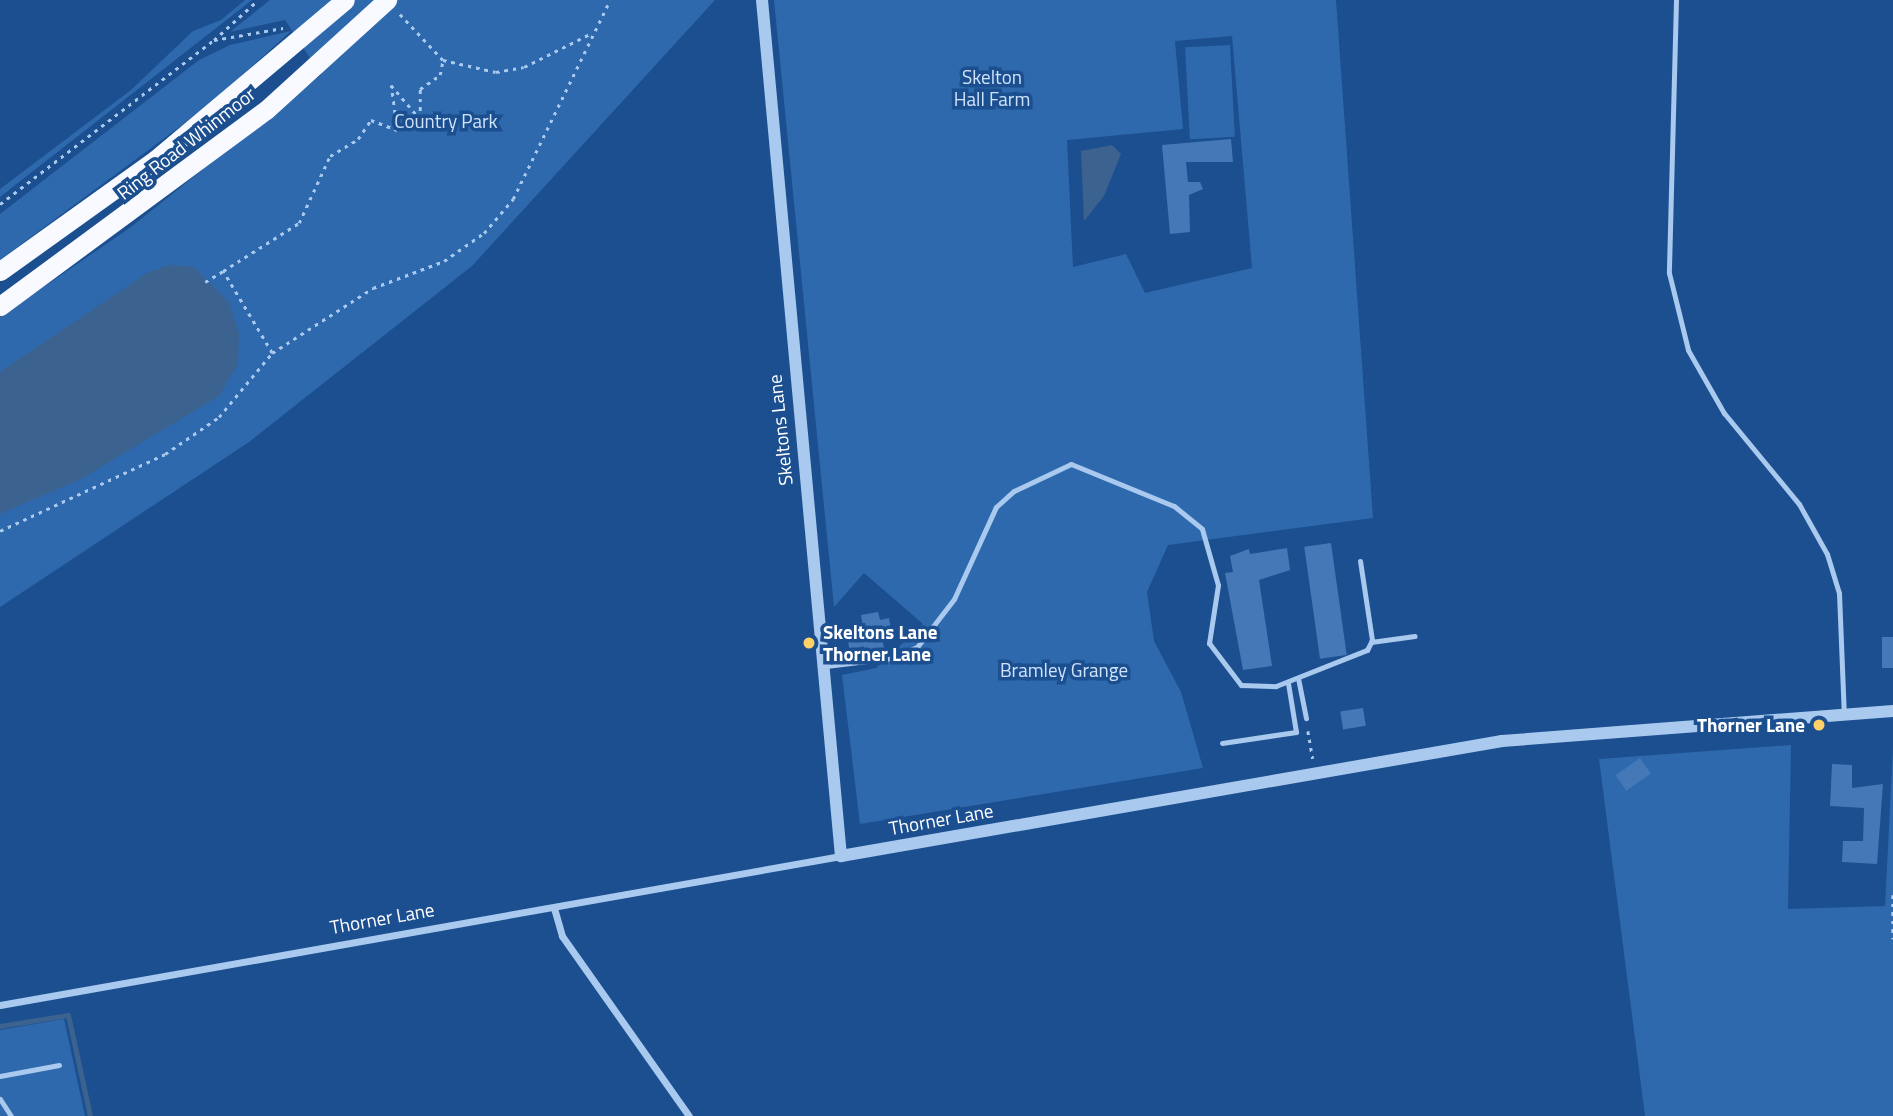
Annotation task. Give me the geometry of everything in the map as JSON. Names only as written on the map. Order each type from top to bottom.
[{"type":"highway","name":"Ring Road Whinmoor","points":[[0,271],[155,160],[345,0]]},
{"type":"highway","name":"Ring Road Whinmoor","points":[[0,306],[162,191],[391,4]]},
{"type":"street","name":"Skeltons Lane","points":[[762,0],[841,856]]},
{"type":"street","name":"Thorner Lane","points":[[0,1005],[1315,771],[1514,740],[1844,717],[1893,711]]},
{"type":"street","points":[[554,908],[562,936],[689,1116]]},
{"type":"lane","points":[[1676,0],[1672,286],[1688,350],[1724,413],[1799,505],[1827,554],[1839,593],[1844,717]]},
{"type":"lane","points":[[823,667],[892,658],[917,647],[954,599],[996,507],[1014,491],[1071,464],[1194,519],[1208,540],[1217,574],[1207,631],[1214,656],[1241,685],[1288,683],[1363,653],[1371,642],[1360,561]]},
{"type":"lane","points":[[1371,642],[1415,636]]},
{"type":"lane","points":[[1298,678],[1306,718]]},
{"type":"lane","points":[[1222,743],[1296,732],[1288,683]]},
{"type":"lane","points":[[0,1076],[59,1065]]},
{"type":"lane","points":[[0,1099],[11,1116]]},
{"type":"path","points":[[0,204],[214,40],[258,0]]},
{"type":"path","points":[[0,531],[165,454],[219,417],[272,353],[373,288],[458,254],[493,224],[521,183],[591,34],[610,0]]},
{"type":"path","points":[[391,4],[443,60],[510,71],[591,34]]},
{"type":"path","points":[[214,40],[272,33],[292,20]]},
{"type":"path","points":[[205,282],[299,223],[330,156],[358,139],[371,120],[397,130],[391,85],[420,119],[420,89],[440,75],[443,60]]},
{"type":"path","points":[[223,271],[272,353]]},
{"type":"path","points":[[1306,718],[1315,771]]},
{"type":"path","points":[[1893,895],[1893,939]]},
{"type":"green space","points":[[245,0],[252,0],[0,197],[0,189],[131,90],[193,31],[221,20]]},
{"type":"green space","name":"Country Park","points":[[270,0],[715,0],[472,266],[249,442],[0,607],[0,317],[131,227],[321,75],[285,20],[230,32]]},
{"type":"green space","points":[[774,0],[1336,0],[1373,518],[1168,545],[1147,592],[1154,641],[1181,692],[1203,768],[860,824],[842,675],[876,668],[923,624],[864,573],[834,607]],"holes":[[[1232,36],[1252,268],[1145,293],[1126,254],[1073,267],[1067,140],[1183,129],[1175,41]]]},
{"type":"green space","points":[[291,31],[209,105],[0,260],[0,214],[199,60],[230,45]]},
{"type":"green space","points":[[1230,45],[1235,137],[1190,139],[1185,47]]},
{"type":"green space","points":[[1791,745],[1788,909],[1885,906],[1893,748],[1893,1116],[1645,1116],[1599,759]]},
{"type":"green space","points":[[64,1019],[85,1116],[0,1116],[0,1030]]},
{"type":"shaded area","points":[[1112,145],[1121,154],[1104,196],[1084,221],[1081,151]]},
{"type":"shaded area","points":[[169,265],[194,267],[229,302],[239,333],[238,364],[219,396],[81,479],[0,514],[0,372],[147,273]]},
{"type":"building","points":[[1231,139],[1233,162],[1186,162],[1188,182],[1200,182],[1203,189],[1189,195],[1190,232],[1170,234],[1162,145]]},
{"type":"building","points":[[1331,543],[1347,655],[1320,659],[1304,547]]},
{"type":"building","points":[[1287,548],[1290,570],[1259,580],[1272,666],[1243,670],[1225,573],[1233,572],[1230,556],[1249,549],[1250,554]]},
{"type":"building","points":[[878,612],[880,620],[889,618],[892,635],[882,637],[884,648],[850,653],[846,630],[863,627],[861,615]]},
{"type":"building","points":[[1882,637],[1893,637],[1893,668],[1882,668]]},
{"type":"building","points":[[1363,708],[1366,726],[1343,729],[1340,712]]},
{"type":"building","points":[[1640,758],[1651,774],[1626,791],[1615,775]]},
{"type":"building","points":[[1832,764],[1852,765],[1852,788],[1883,784],[1877,864],[1842,862],[1843,841],[1863,841],[1864,808],[1830,806]]},
{"type":"waterway","points":[[0,1026],[68,1015],[90,1116]]},
{"type":"place","name":"Skeltons Lane Thorner Lane","points":[[809,643]]},
{"type":"place","name":"Thorner Lane","points":[[1819,725]]},
{"type":"park label","name":"Skelton Hall Farm","points":[[992,88]]},
{"type":"park label","name":"Bramley Grange","points":[[1064,670]]}]
